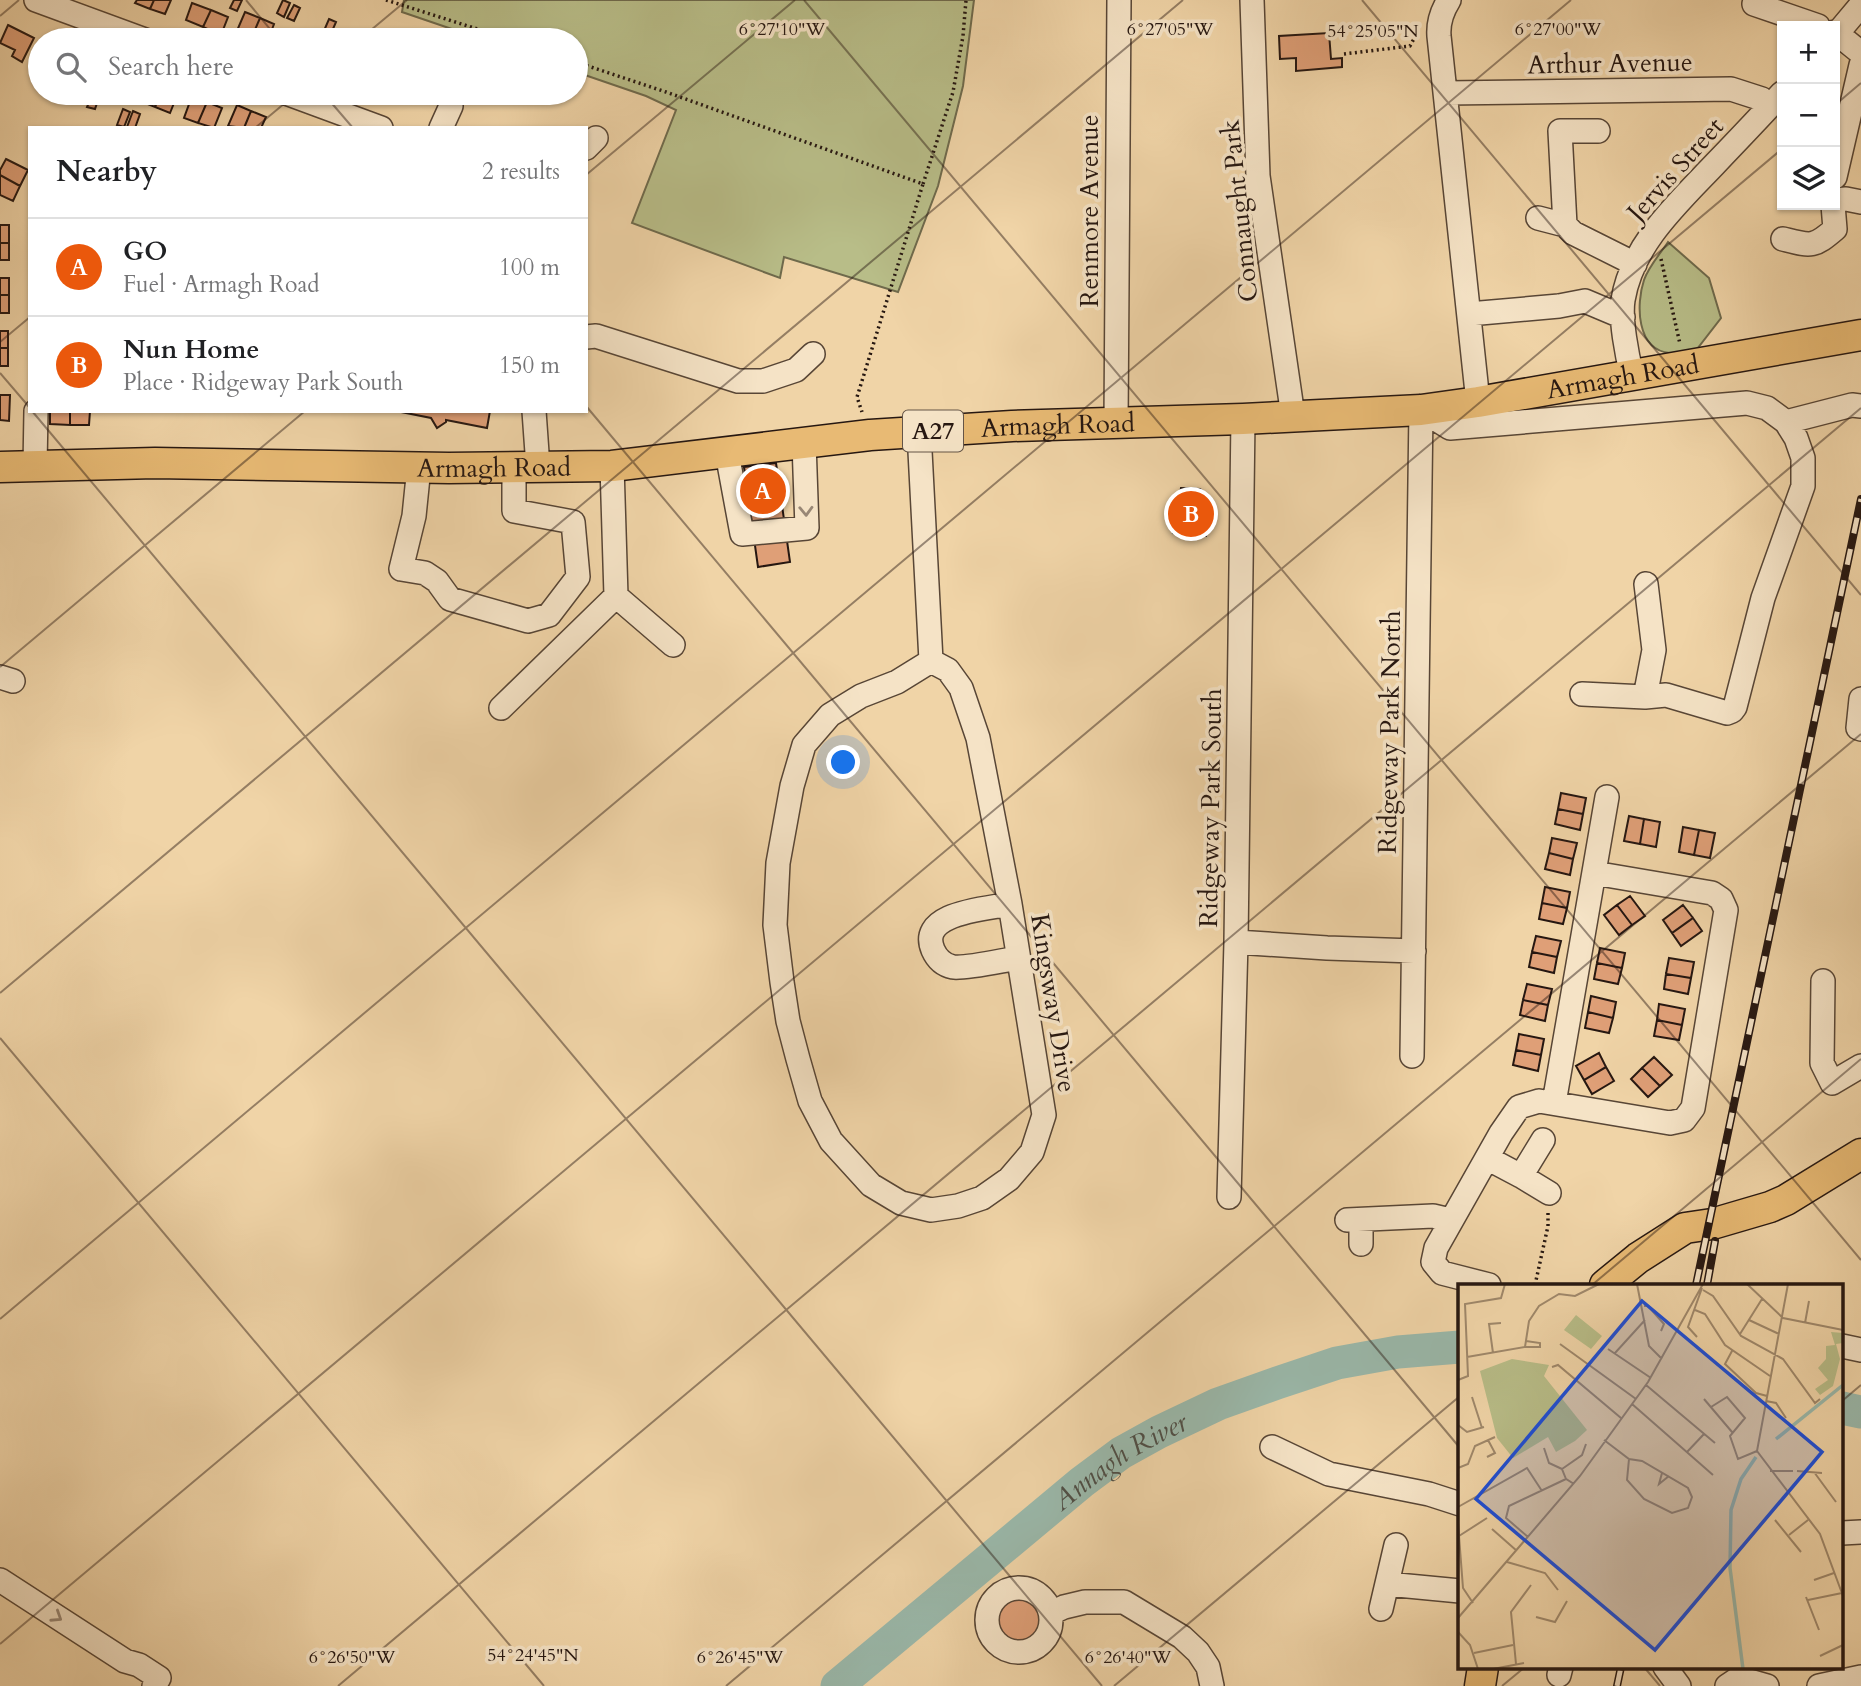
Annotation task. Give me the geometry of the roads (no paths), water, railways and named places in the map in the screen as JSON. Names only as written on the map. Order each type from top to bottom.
[{"type":"main road","name":"Armagh Road","points":[[0,467],[155,463],[419,467],[612,466],[870,435],[1012,426],[1420,410],[1861,335]]},
{"type":"main road","points":[[1606,1284],[1638,1258],[1685,1228],[1712,1224],[1770,1207],[1861,1154]]},
{"type":"main road","points":[[1480,1686],[1483,1668]]},
{"type":"street","points":[[36,0],[112,28]]},
{"type":"street","name":"Renmore Avenue","points":[[1116,423],[1119,0]]},
{"type":"street","name":"Connaught Park","points":[[1252,0],[1258,176],[1293,416]]},
{"type":"street","points":[[1449,0],[1438,26],[1429,33],[1446,93],[1478,402]]},
{"type":"street","points":[[1757,0],[1754,4],[1801,21]]},
{"type":"street","points":[[1840,24],[1861,5]]},
{"type":"street","points":[[1840,38],[1861,53]]},
{"type":"street","points":[[1840,155],[1861,65]]},
{"type":"street","name":"Arthur Avenue","points":[[1446,93],[1731,89],[1762,99],[1777,99]]},
{"type":"street","name":"Jervis Street","points":[[1632,375],[1626,352],[1622,303],[1629,276],[1639,256],[1667,214],[1777,99]]},
{"type":"street","points":[[319,105],[376,126]]},
{"type":"street","points":[[441,126],[450,106]]},
{"type":"street","points":[[1565,225],[1560,131],[1598,131]]},
{"type":"street","points":[[1840,200],[1846,198],[1861,202]]},
{"type":"street","points":[[1784,239],[1805,244],[1819,243],[1835,229],[1834,210]]},
{"type":"street","points":[[1538,218],[1565,225],[1573,233],[1639,256]]},
{"type":"street","points":[[1469,314],[1585,301],[1623,317]]},
{"type":"street","points":[[588,337],[596,336],[738,381],[763,381],[796,370],[813,354]]},
{"type":"street","points":[[1420,410],[1450,428],[1747,403],[1767,408],[1786,422],[1796,438],[1803,458],[1804,486],[1763,598],[1732,711],[1727,713],[1666,695],[1645,697],[1581,694]]},
{"type":"street","points":[[1786,422],[1852,405],[1861,406]]},
{"type":"street","name":"Ridgeway Park North","points":[[1412,1056],[1420,410]]},
{"type":"street","points":[[35,466],[36,413]]},
{"type":"street","points":[[419,467],[414,516],[401,569],[425,573],[437,581],[450,598],[528,621],[550,615],[578,577],[573,523],[514,511],[526,467],[534,413]]},
{"type":"street","name":"Ridgeway Park South","points":[[1229,1197],[1236,942],[1243,419]]},
{"type":"street","points":[[919,432],[931,661]]},
{"type":"street","points":[[727,453],[742,534],[807,528],[804,443]]},
{"type":"street","points":[[501,708],[616,596],[612,466]]},
{"type":"street","points":[[1645,697],[1654,650],[1646,584]]},
{"type":"street","points":[[616,596],[673,645]]},
{"type":"street","name":"Kingsway Drive","points":[[931,661],[948,670],[961,688],[978,738],[1010,904],[1044,1115],[1032,1152],[1009,1180],[982,1198],[958,1206],[931,1210],[901,1203],[871,1185],[831,1141],[810,1101],[788,1021],[782,982],[775,925],[778,863],[792,786],[804,745],[830,715],[861,696],[897,682],[931,661]]},
{"type":"street","points":[[1860,729],[1861,699]]},
{"type":"street","points":[[1554,1103],[1607,797]]},
{"type":"street","points":[[1485,1284],[1442,1273],[1433,1262],[1436,1248],[1450,1220],[1519,1107],[1539,1101],[1670,1123],[1684,1121],[1693,1108],[1726,910],[1721,899],[1712,892],[1594,873]]},
{"type":"street","points":[[1010,904],[952,915],[940,922],[930,943],[941,962],[956,968],[1018,958]]},
{"type":"street","points":[[1236,942],[1414,951]]},
{"type":"street","points":[[1823,981],[1822,1063],[1832,1083],[1861,1066]]},
{"type":"street","points":[[1521,1176],[1543,1140]]},
{"type":"street","points":[[1487,1158],[1549,1193]]},
{"type":"street","points":[[1361,1244],[1354,1220],[1433,1216],[1450,1220]]},
{"type":"street","points":[[1843,1346],[1861,1350]]},
{"type":"street","points":[[1272,1447],[1329,1474],[1429,1494],[1458,1503]]},
{"type":"street","points":[[1843,1533],[1861,1532]]},
{"type":"street","points":[[1381,1609],[1396,1545]]},
{"type":"street","points":[[0,1580],[125,1661],[139,1665],[159,1678],[154,1686]]},
{"type":"street","points":[[1387,1584],[1458,1591]]},
{"type":"street","points":[[1051,1613],[1085,1602],[1124,1602],[1182,1637],[1198,1652],[1208,1667],[1212,1686]]},
{"type":"street","points":[[1819,1686],[1861,1677]]},
{"type":"street","points":[[1727,1686],[1739,1678],[1768,1686]]},
{"type":"waterway","name":"Annagh River","points":[[837,1686],[1082,1482],[1121,1453],[1159,1432],[1218,1404],[1337,1363],[1398,1352],[1458,1347]]},
{"type":"waterway","name":"Annagh River","points":[[1843,1408],[1861,1412]]},
{"type":"railway","points":[[1696,1284],[1861,499]]},
{"type":"railway","points":[[1707,1284],[1715,1241]]},
{"type":"railway","points":[[1617,1686],[1621,1668]]},
{"type":"place","name":"GO","points":[[763,491]]},
{"type":"place","name":"Nun Home","points":[[1191,514]]}]
